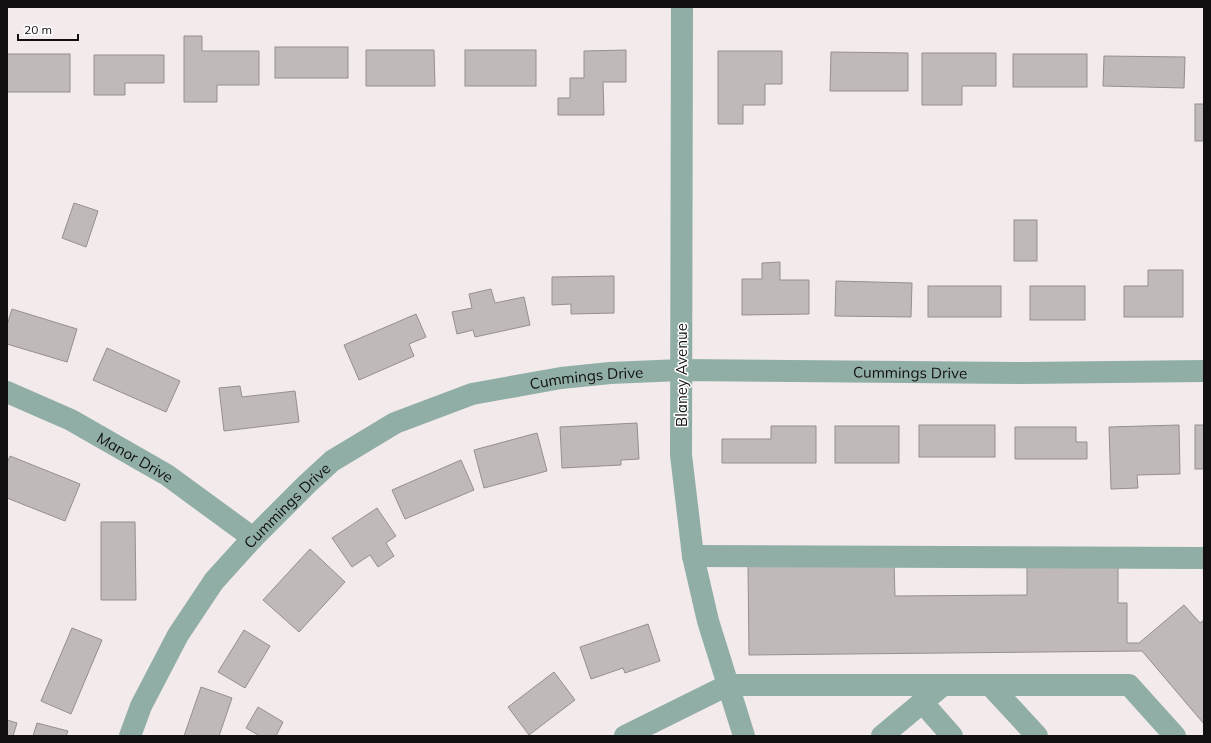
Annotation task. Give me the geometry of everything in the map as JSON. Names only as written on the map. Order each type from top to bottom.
[{"type":"street","name":"Blaney Avenue","points":[[682,7],[681,455],[693,556],[708,621],[744,736]]},
{"type":"street","name":"Cummings Drive","points":[[130,736],[141,706],[178,635],[214,581],[253,538],[307,484],[332,461],[395,423],[472,394],[561,378],[610,372],[681,370],[1024,373],[1204,371]]},
{"type":"street","name":"Manor Drive","points":[[7,392],[71,420],[167,475],[253,538]]},
{"type":"street","points":[[693,556],[1204,558]]},
{"type":"street","points":[[625,736],[728,685],[1129,685],[1176,736]]},
{"type":"street","points":[[882,736],[943,685]]},
{"type":"street","points":[[990,685],[1038,736]]},
{"type":"street","points":[[922,702],[952,736]]},
{"type":"building","points":[[184,36],[202,36],[202,51],[259,51],[259,85],[217,85],[217,102],[184,102]]},
{"type":"building","points":[[275,47],[348,47],[348,78],[275,78]]},
{"type":"building","points":[[366,50],[434,50],[435,86],[366,86]]},
{"type":"building","points":[[465,50],[536,50],[536,86],[465,86]]},
{"type":"building","points":[[626,50],[626,82],[603,82],[604,115],[558,115],[558,98],[570,98],[570,78],[584,78],[584,51]]},
{"type":"building","points":[[718,51],[782,51],[782,84],[765,84],[765,105],[743,105],[743,124],[718,124]]},
{"type":"building","points":[[831,52],[908,53],[908,91],[830,91]]},
{"type":"building","points":[[922,53],[996,53],[996,86],[962,86],[962,105],[922,105]]},
{"type":"building","points":[[7,54],[70,54],[70,92],[7,92]]},
{"type":"building","points":[[1013,54],[1087,54],[1087,87],[1013,87]]},
{"type":"building","points":[[94,55],[164,55],[164,83],[125,83],[125,95],[94,95]]},
{"type":"building","points":[[1104,56],[1185,57],[1184,88],[1103,86]]},
{"type":"building","points":[[1195,104],[1204,104],[1204,141],[1195,141]]},
{"type":"building","points":[[74,203],[98,211],[86,247],[62,238]]},
{"type":"building","points":[[1014,220],[1037,220],[1037,261],[1014,261]]},
{"type":"building","points":[[780,262],[780,280],[809,280],[809,314],[742,315],[742,279],[762,279],[762,263]]},
{"type":"building","points":[[1148,270],[1183,270],[1183,317],[1124,317],[1124,286],[1148,286]]},
{"type":"building","points":[[614,276],[614,313],[571,314],[571,304],[552,305],[552,277]]},
{"type":"building","points":[[836,281],[912,283],[911,317],[835,316]]},
{"type":"building","points":[[928,286],[1001,286],[1001,317],[928,317]]},
{"type":"building","points":[[1030,286],[1085,286],[1085,320],[1030,320]]},
{"type":"building","points":[[491,289],[495,303],[524,297],[530,325],[475,337],[473,330],[457,334],[452,312],[472,308],[469,294]]},
{"type":"building","points":[[12,309],[77,329],[67,362],[7,344],[7,325]]},
{"type":"building","points":[[416,314],[426,337],[409,344],[414,356],[359,380],[344,345]]},
{"type":"building","points":[[107,348],[180,381],[166,412],[93,380]]},
{"type":"building","points":[[240,386],[242,397],[295,391],[299,422],[224,431],[219,388]]},
{"type":"building","points":[[637,423],[639,459],[621,460],[621,465],[562,468],[560,427]]},
{"type":"building","points":[[919,425],[995,425],[995,457],[919,457]]},
{"type":"building","points":[[1179,425],[1180,474],[1137,475],[1138,488],[1111,489],[1109,427]]},
{"type":"building","points":[[1195,425],[1204,425],[1204,469],[1195,469]]},
{"type":"building","points":[[771,426],[816,426],[816,463],[722,463],[722,439],[771,439]]},
{"type":"building","points":[[835,426],[899,426],[899,463],[835,463]]},
{"type":"building","points":[[1015,427],[1076,427],[1076,442],[1087,442],[1087,459],[1015,459]]},
{"type":"building","points":[[537,433],[547,471],[484,488],[474,450]]},
{"type":"building","points":[[10,456],[80,484],[65,521],[7,498],[7,463]]},
{"type":"building","points":[[461,460],[474,490],[405,519],[392,490]]},
{"type":"building","points":[[377,508],[396,536],[386,543],[394,556],[378,567],[370,555],[352,567],[332,538]]},
{"type":"building","points":[[101,522],[135,522],[136,600],[101,600]]},
{"type":"building","points":[[310,549],[345,582],[299,632],[263,600]]},
{"type":"building","points":[[894,563],[895,596],[1027,595],[1027,566],[1118,565],[1118,603],[1127,603],[1127,643],[1139,643],[1184,605],[1200,623],[1204,620],[1204,724],[1142,651],[749,655],[748,565]]},
{"type":"building","points":[[648,624],[660,661],[625,673],[623,668],[591,679],[580,647]]},
{"type":"building","points":[[72,628],[102,640],[71,714],[41,701]]},
{"type":"building","points":[[244,630],[270,646],[245,688],[218,672]]},
{"type":"building","points":[[554,672],[575,700],[529,735],[508,707]]},
{"type":"building","points":[[201,687],[232,698],[219,736],[184,736]]},
{"type":"building","points":[[258,707],[283,722],[276,736],[260,736],[246,728]]},
{"type":"building","points":[[7,720],[17,723],[13,736],[7,736]]},
{"type":"building","points":[[37,723],[68,731],[66,736],[33,736]]}]
